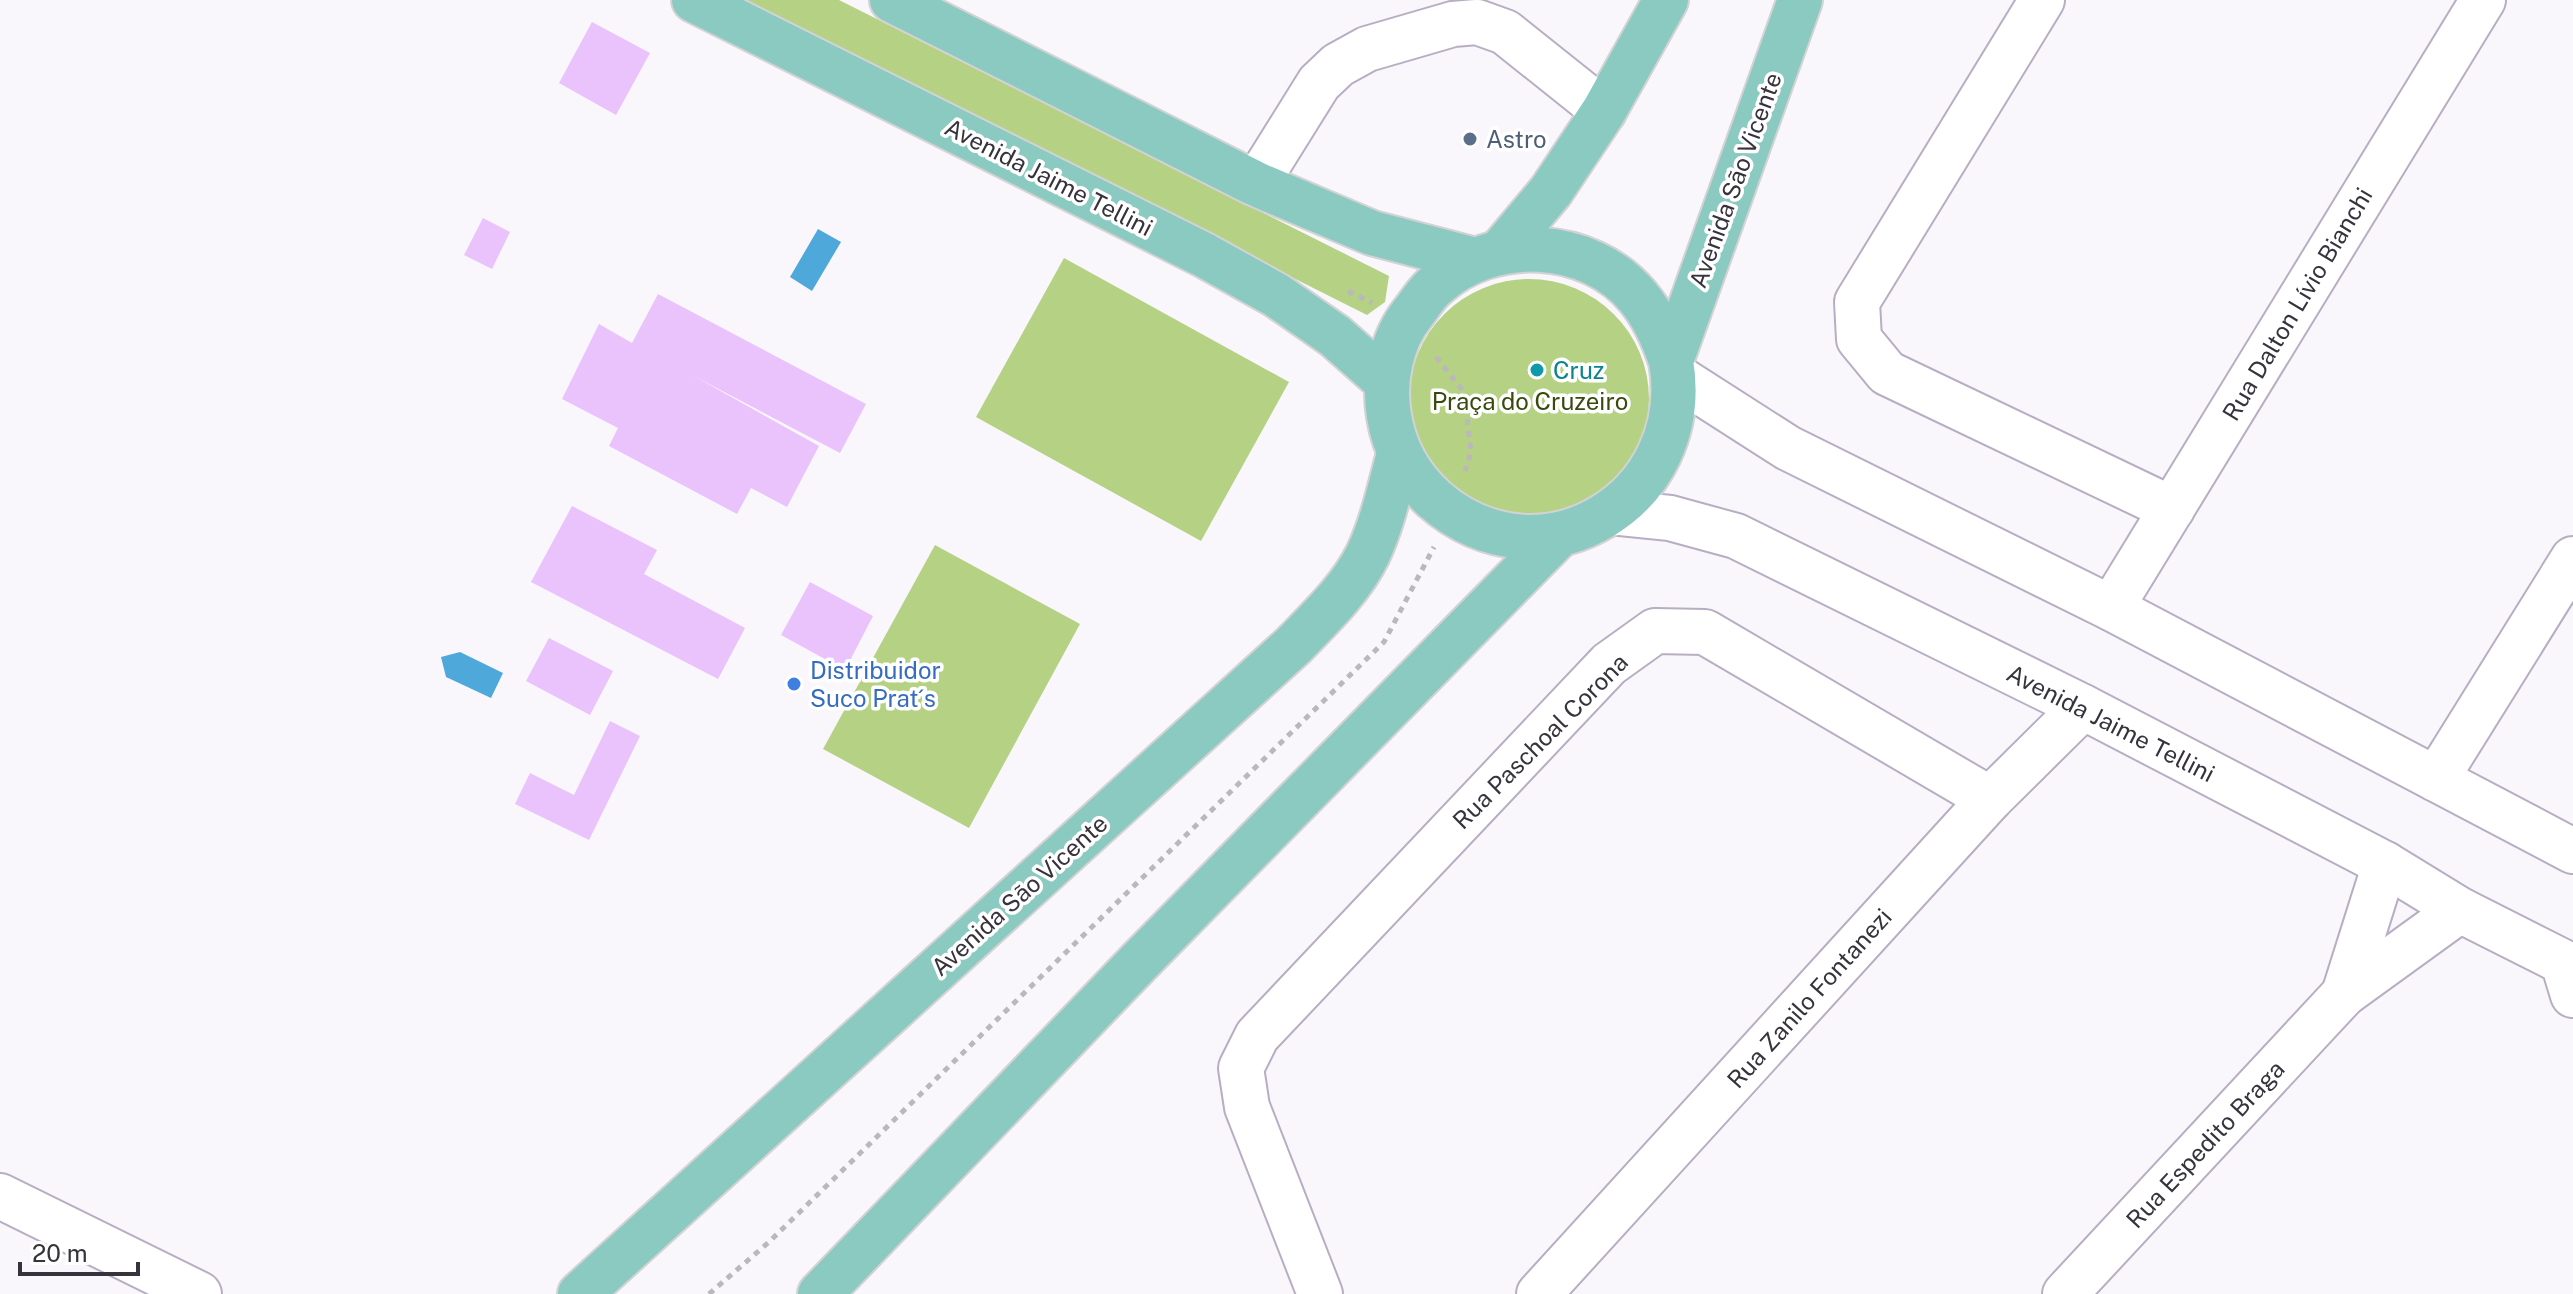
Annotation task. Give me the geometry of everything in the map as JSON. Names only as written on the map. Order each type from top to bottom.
[{"type":"main road","name":"Avenida Jaime Tellini","points":[[694,0],[1204,255],[1276,295],[1335,336],[1387,382]]},
{"type":"main road","points":[[892,0],[1256,184],[1372,233],[1488,256],[1537,249],[1562,253],[1574,255],[1609,271],[1637,295],[1658,326],[1672,368],[1673,414],[1662,452],[1641,486],[1611,512],[1587,525],[1560,534],[1522,537],[1485,530],[1451,513],[1421,487],[1399,454],[1391,431],[1387,382],[1393,350],[1407,320],[1436,284],[1488,256],[1551,191],[1604,111],[1666,0]]},
{"type":"main road","name":"Avenida São Vicente","points":[[1672,368],[1800,0]]},
{"type":"main road","name":"Avenida São Vicente","points":[[580,1294],[1294,645],[1337,601],[1367,555],[1383,513],[1399,454]]},
{"type":"main road","points":[[820,1294],[1138,963],[1560,534]]},
{"type":"street","points":[[2042,0],[1857,302],[1859,339],[1887,373],[2172,509]]},
{"type":"street","name":"Rua Dalton Lívio Bianchi","points":[[2111,608],[2483,0]]},
{"type":"street","points":[[1256,184],[1319,83],[1338,65],[1367,49],[1453,24],[1477,22],[1505,32],[1604,111]]},
{"type":"street","points":[[1672,368],[1788,448],[2111,608],[2573,851]]},
{"type":"street","name":"Avenida Jaime Tellini","points":[[1611,512],[1670,518],[1736,536],[2083,707],[2385,864],[2570,972]]},
{"type":"street","points":[[2436,779],[2573,559]]},
{"type":"street","name":"Rua Paschoal Corona","points":[[1320,1294],[1247,1107],[1241,1068],[1257,1036],[1609,664],[1655,631],[1705,632],[1990,799]]},
{"type":"street","name":"Rua Zanilo Fontanezi","points":[[1539,1294],[1990,799],[2083,707]]},
{"type":"street","name":"Rua Espedito Braga","points":[[2344,994],[2385,864]]},
{"type":"street","name":"Rua Espedito Braga","points":[[2065,1294],[2344,994],[2460,910]]},
{"type":"street","points":[[0,1196],[199,1294]]},
{"type":"path","points":[[709,1294],[769,1242],[1384,642],[1451,513],[1471,452],[1464,392],[1407,320]]},
{"type":"green space","points":[[741,0],[839,0],[1389,276],[1385,302],[1367,315]]},
{"type":"green space","points":[[1064,258],[1289,382],[1201,541],[976,417]]},
{"type":"green space","name":"Praça do Cruzeiro","points":[[1529,279],[1575,288],[1596,299],[1614,314],[1629,332],[1640,353],[1649,399],[1640,445],[1629,466],[1614,484],[1596,499],[1575,510],[1529,519],[1483,510],[1462,499],[1444,484],[1429,466],[1418,445],[1409,399],[1418,353],[1429,332],[1444,314],[1462,299],[1483,288]]},
{"type":"green space","points":[[935,545],[1080,624],[969,828],[823,749]]},
{"type":"water","points":[[818,229],[841,242],[812,291],[790,277]]},
{"type":"water","points":[[460,652],[503,673],[491,698],[446,677],[441,657]]},
{"type":"building","points":[[592,22],[650,53],[616,115],[559,83]]},
{"type":"building","points":[[483,218],[510,232],[492,269],[464,255]]},
{"type":"building","points":[[658,294],[866,404],[840,453],[692,375],[819,446],[787,507],[751,488],[737,514],[609,446],[618,428],[562,399],[599,324],[632,343]]},
{"type":"building","points":[[572,506],[657,550],[644,574],[745,628],[718,679],[531,582]]},
{"type":"building","points":[[810,582],[873,616],[845,670],[781,635]]},
{"type":"building","points":[[549,638],[613,671],[590,715],[526,681]]},
{"type":"building","points":[[610,721],[640,736],[589,840],[515,804],[530,773],[574,795]]},
{"type":"place","name":"Astro","points":[[1470,139]]},
{"type":"place","name":"Cruz","points":[[1537,370]]},
{"type":"place","name":"Distribuidor Suco Prat´s","points":[[794,684]]}]
